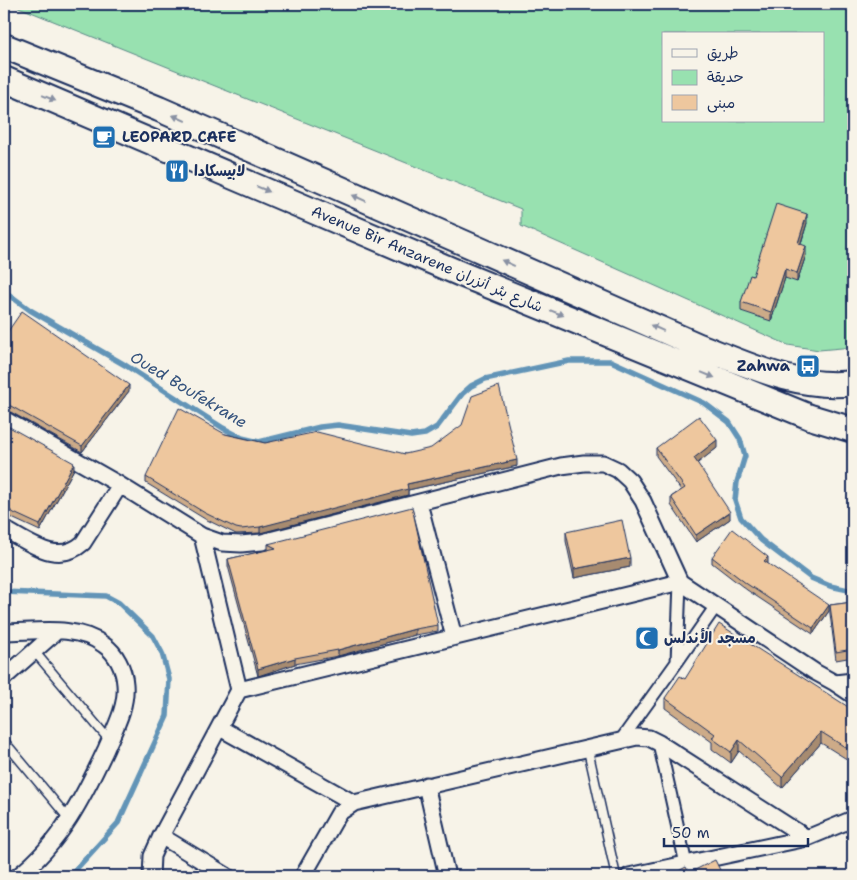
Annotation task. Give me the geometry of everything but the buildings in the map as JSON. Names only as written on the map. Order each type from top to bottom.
[{"type":"main road","name":"Avenue Bir Anzarene شارع بئر أنزران","points":[[4,46],[159,109],[698,346],[776,376],[814,384],[853,382]]},
{"type":"main road","name":"Avenue Bir Anzarene شارع بئر أنزران","points":[[4,79],[470,278],[810,417],[853,430]]},
{"type":"street","points":[[4,419],[120,485],[202,536],[222,543],[262,542],[561,466],[584,463],[603,464],[618,470],[630,481],[642,501],[680,582],[677,662]]},
{"type":"street","points":[[4,529],[51,552],[68,552],[83,543],[120,485]]},
{"type":"street","points":[[419,503],[454,637]]},
{"type":"street","points":[[151,876],[152,856],[161,836],[239,690],[202,536]]},
{"type":"street","points":[[239,690],[680,582],[815,672],[853,695]]},
{"type":"street","points":[[621,740],[716,606]]},
{"type":"street","points":[[4,632],[78,633],[104,645],[115,656],[122,668],[125,684],[124,704],[110,741],[81,802],[42,854],[18,876]]},
{"type":"street","points":[[4,678],[57,632]]},
{"type":"street","points":[[835,683],[853,681]]},
{"type":"street","points":[[220,728],[354,803]]},
{"type":"street","points":[[303,876],[339,813],[354,803],[426,785],[588,750],[637,737],[649,738],[659,743],[807,838]]},
{"type":"street","points":[[659,743],[686,864]]},
{"type":"street","points":[[426,785],[447,876]]},
{"type":"street","points":[[629,876],[807,838],[853,819]]},
{"type":"street","points":[[161,836],[227,876]]},
{"type":"lane","points":[[34,651],[110,741]]},
{"type":"lane","points":[[4,741],[68,819]]},
{"type":"lane","points":[[588,750],[616,876]]},
{"type":"lane","points":[[4,871],[8,876]]},
{"type":"green space","points":[[11,4],[853,4],[853,347],[819,350],[788,345],[521,226],[521,209]]},
{"type":"waterway","name":"Oued Boufekrane","points":[[4,291],[30,310],[125,365],[223,428],[242,438],[259,442],[320,427],[338,425],[411,436],[425,434],[437,427],[462,394],[471,386],[485,379],[569,361],[611,361],[704,403],[729,422],[740,439],[745,456],[737,482],[735,500],[741,518],[761,540],[811,578],[830,586],[853,591]]},
{"type":"waterway","name":"Oued Boufekrane","points":[[4,592],[106,596],[119,603],[153,636],[162,653],[169,679],[167,716],[118,823],[70,876]]},
{"type":"place","name":"LEOPARD CAFE","points":[[104,137]]},
{"type":"place","name":"لابيسكادا","points":[[177,171]]},
{"type":"place","name":"Zahwa","points":[[808,366]]},
{"type":"place","name":"مسجد الأندلس","points":[[647,638]]}]
